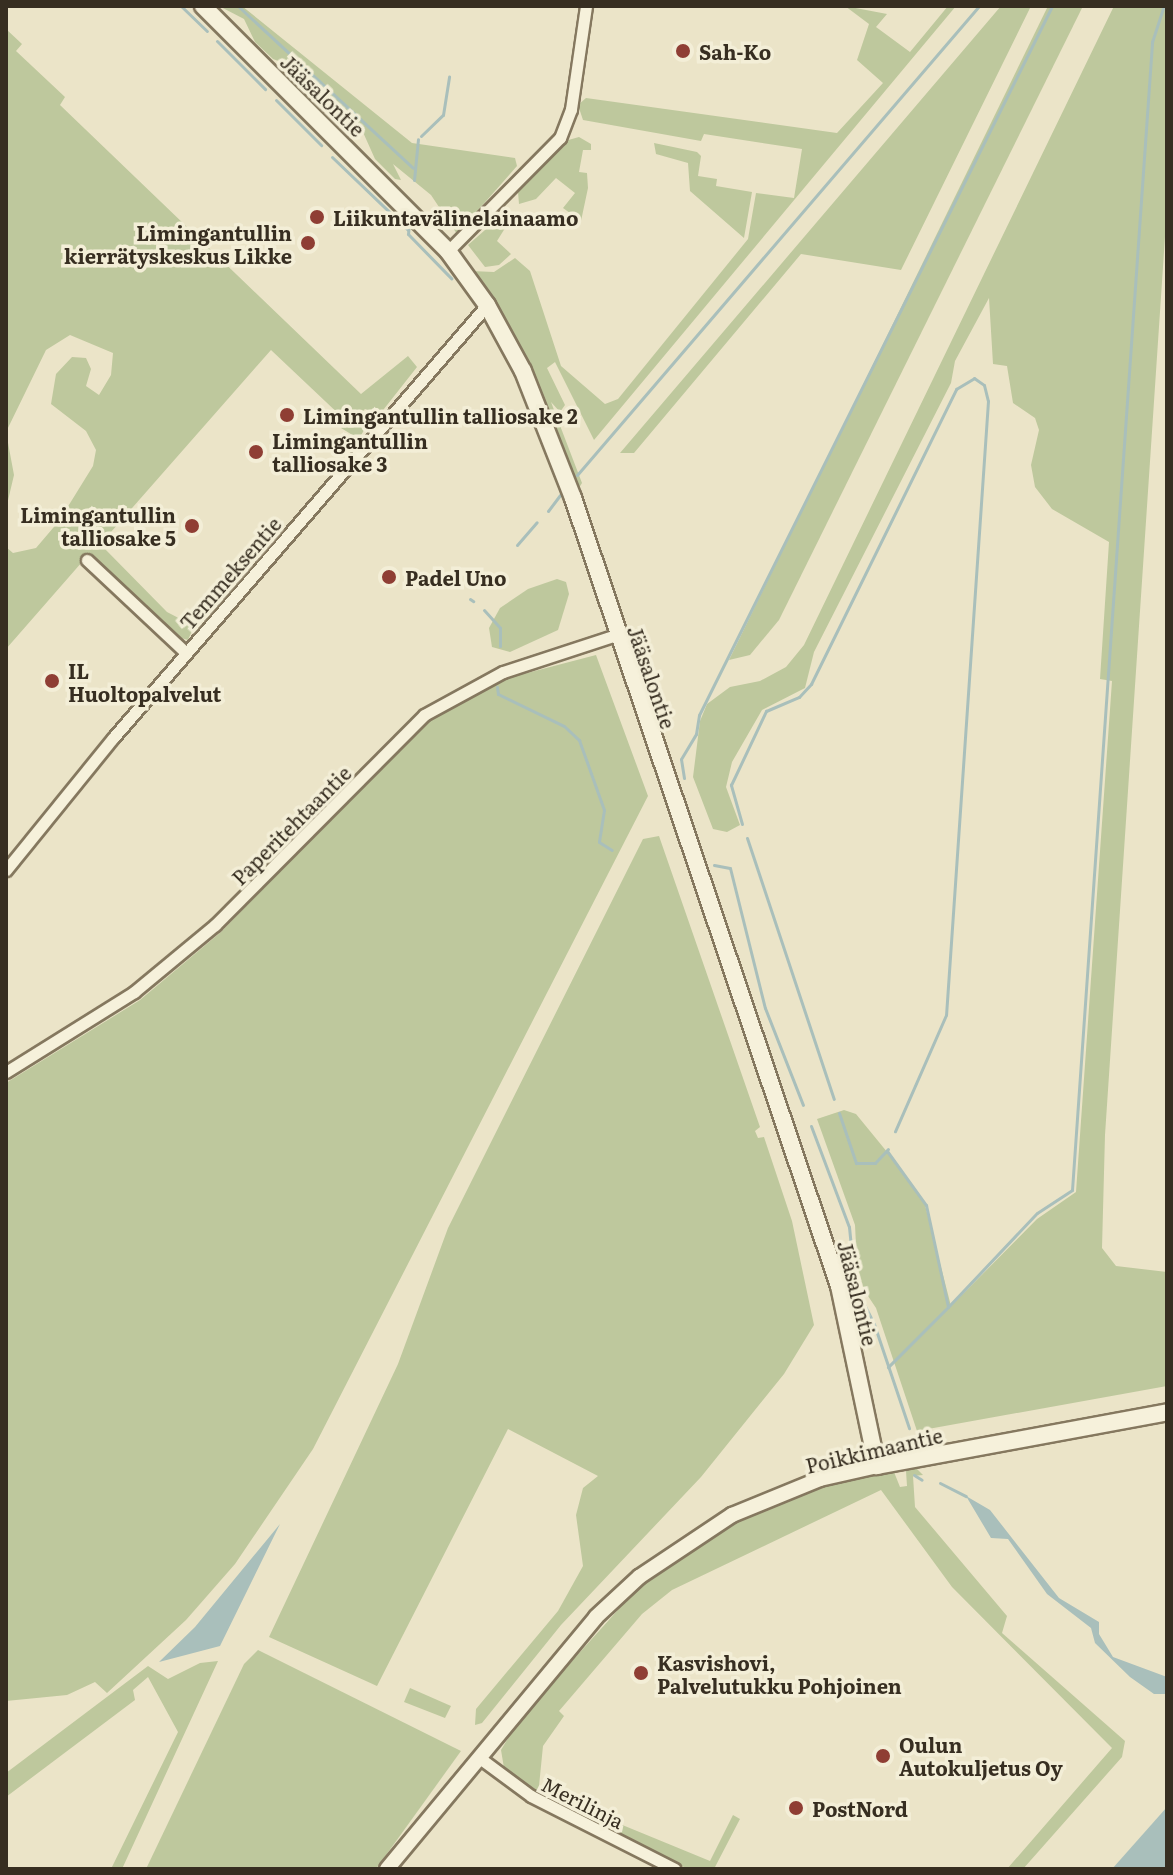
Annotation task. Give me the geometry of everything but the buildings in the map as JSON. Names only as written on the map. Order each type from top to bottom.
[{"type":"main road","name":"Jääsalontie","points":[[203,6],[448,251],[487,305],[523,371],[552,444],[839,1286],[877,1466]]},
{"type":"main road","name":"Poikkimaantie","points":[[877,1466],[1167,1412]]},
{"type":"street","points":[[448,251],[560,138],[571,109],[586,6]]},
{"type":"street","name":"Temmeksentie","points":[[6,870],[186,653],[487,305]]},
{"type":"street","points":[[87,560],[186,653]]},
{"type":"street","name":"Paperitehtaantie","points":[[6,1072],[134,992],[215,925],[437,706],[503,672],[616,635]]},
{"type":"street","name":"Poikkimaantie","points":[[388,1869],[596,1617],[663,1559],[732,1515],[820,1479],[877,1466]]},
{"type":"street","name":"Merilinja","points":[[481,1759],[531,1796],[675,1869]]},
{"type":"green space","points":[[219,6],[242,6],[412,143],[515,158],[517,166],[457,234],[431,195],[393,164],[401,180],[395,179],[375,159],[362,130],[336,119],[316,100],[317,86],[309,73],[273,59],[255,42],[244,19]]},
{"type":"green space","points":[[845,6],[887,14],[876,27],[910,52],[948,6],[956,6],[594,440],[555,362],[547,368],[565,405],[560,412],[551,402],[582,483],[577,491],[531,372],[471,271],[494,272],[515,258],[530,271],[561,366],[605,404],[618,399],[748,239],[756,193],[794,198],[802,149],[704,134],[701,141],[583,120],[578,105],[586,98],[837,133],[883,83],[857,60],[869,24]]},
{"type":"green space","points":[[1001,6],[1031,6],[901,270],[801,254],[634,453],[620,453]]},
{"type":"green space","points":[[1048,6],[1083,6],[779,620],[750,655],[729,660]]},
{"type":"green space","points":[[1114,6],[1167,6],[1167,207],[1105,1135],[1102,1248],[1116,1266],[1167,1272],[1167,1386],[917,1431],[876,1308],[864,1290],[857,1265],[855,1225],[817,1119],[844,1110],[856,1114],[892,1158],[925,1205],[951,1306],[1037,1219],[1076,1192],[1112,681],[1100,679],[1109,542],[1052,509],[1035,487],[1031,465],[1039,430],[1035,418],[1013,403],[1007,366],[993,364],[989,298],[955,361],[951,383],[814,652],[805,688],[762,710],[732,762],[726,787],[740,825],[727,832],[713,829],[693,777],[700,721],[707,704],[730,687],[760,681],[786,667],[804,645]]},
{"type":"green space","points":[[6,29],[22,44],[16,51],[65,97],[60,105],[361,394],[408,356],[417,367],[380,414],[365,409],[356,418],[364,430],[359,439],[341,428],[344,419],[271,350],[111,532],[105,549],[167,612],[194,626],[188,640],[174,636],[89,554],[6,649],[6,547],[13,553],[36,548],[59,521],[93,466],[96,450],[86,431],[51,404],[56,374],[72,357],[86,358],[91,369],[86,386],[99,395],[111,375],[113,353],[70,335],[46,350],[6,432]]},
{"type":"green space","points":[[579,137],[591,144],[591,150],[583,150],[579,172],[587,173],[588,188],[581,221],[563,208],[575,193],[556,178],[536,199],[519,204],[518,192],[565,141]]},
{"type":"green space","points":[[654,143],[697,152],[701,156],[698,176],[717,179],[716,186],[752,192],[744,238],[690,191],[688,163],[656,154]]},
{"type":"green space","points":[[502,215],[507,225],[497,241],[511,254],[499,265],[485,267],[468,245]]},
{"type":"green space","points":[[6,432],[14,475],[6,509]]},
{"type":"green space","points":[[557,579],[566,582],[569,594],[558,630],[510,652],[492,647],[489,628],[500,608],[528,589]]},
{"type":"green space","points":[[596,655],[648,796],[313,1449],[235,1564],[186,1620],[107,1693],[95,1682],[67,1695],[6,1701],[6,1083],[140,1000],[221,932],[419,727],[457,700],[504,679]]},
{"type":"green space","points":[[659,836],[760,1127],[755,1131],[758,1138],[764,1137],[792,1221],[814,1325],[784,1374],[701,1477],[561,1625],[482,1723],[475,1725],[476,1709],[558,1611],[583,1566],[576,1515],[583,1488],[598,1476],[508,1429],[377,1686],[269,1637],[398,1364],[448,1228],[643,839]]},
{"type":"green space","points":[[915,1467],[923,1475],[913,1476],[915,1507],[1007,1616],[1002,1633],[1125,1741],[1122,1757],[1023,1869],[1007,1869],[1112,1748],[952,1587],[881,1490],[672,1590],[642,1614],[559,1711],[564,1716],[543,1746],[539,1786],[570,1805],[564,1807],[537,1793],[504,1768],[501,1750],[519,1720],[644,1581],[736,1520],[823,1485],[883,1471],[894,1472],[900,1487],[907,1486],[906,1471]]},
{"type":"green space","points":[[258,1650],[461,1751],[376,1869],[146,1869],[244,1664]]},
{"type":"green space","points":[[218,1661],[122,1869],[111,1869],[178,1732],[148,1677],[133,1690],[135,1700],[6,1797],[6,1773],[148,1666],[168,1679],[200,1663]]},
{"type":"green space","points":[[410,1688],[451,1706],[445,1718],[404,1702]]},
{"type":"green space","points":[[581,1808],[710,1861],[733,1815],[740,1819],[714,1869],[688,1869],[582,1817]]},
{"type":"water","points":[[966,1496],[990,1510],[1059,1598],[1099,1622],[1099,1634],[1113,1657],[1167,1677],[1167,1694],[1154,1694],[1130,1677],[1095,1643],[1091,1628],[1047,1594],[1008,1539],[991,1538]]},
{"type":"water","points":[[280,1524],[220,1646],[159,1662],[195,1627]]},
{"type":"water","points":[[1167,1807],[1167,1869],[1112,1869]]},
{"type":"waterway","points":[[181,6],[207,31]]},
{"type":"waterway","points":[[238,6],[413,168]]},
{"type":"waterway","points":[[577,475],[979,6]]},
{"type":"waterway","points":[[684,778],[681,759],[696,734],[699,715],[1052,6]]},
{"type":"waterway","points":[[948,1307],[1037,1213],[1072,1190],[1152,42],[1164,6]]},
{"type":"waterway","points":[[217,41],[265,89]]},
{"type":"waterway","points":[[421,136],[443,115],[449,76]]},
{"type":"waterway","points":[[276,100],[321,145]]},
{"type":"waterway","points":[[414,180],[418,139]]},
{"type":"waterway","points":[[332,157],[408,230]]},
{"type":"waterway","points":[[409,221],[408,234],[451,278]]},
{"type":"waterway","points":[[742,824],[731,785],[766,711],[799,697],[811,684],[956,389],[974,378],[984,385],[988,401],[946,1015],[895,1131]]},
{"type":"waterway","points":[[548,511],[560,495]]},
{"type":"waterway","points":[[517,545],[537,522]]},
{"type":"waterway","points":[[484,610],[500,628],[500,646]]},
{"type":"waterway","points":[[497,687],[498,694],[564,726],[579,740],[604,810],[599,842],[612,850]]},
{"type":"waterway","points":[[747,838],[834,1099]]},
{"type":"waterway","points":[[714,865],[730,868],[765,1008],[803,1105]]},
{"type":"waterway","points":[[839,1113],[856,1163],[875,1163],[888,1149]]},
{"type":"waterway","points":[[811,1126],[849,1227],[855,1286],[874,1324],[909,1428]]},
{"type":"waterway","points":[[887,1151],[926,1205],[948,1307],[888,1367]]},
{"type":"waterway","points":[[914,1475],[922,1480]]},
{"type":"waterway","points":[[940,1483],[966,1496]]},
{"type":"place","name":"Sah-Ko","points":[[683,51]]},
{"type":"place","name":"Liikuntavälinelainaamo","points":[[317,217]]},
{"type":"place","name":"Limingantullin kierrätyskeskus Likke","points":[[308,243]]},
{"type":"place","name":"Limingantullin talliosake 2","points":[[287,415]]},
{"type":"place","name":"Limingantullin talliosake 3","points":[[256,452]]},
{"type":"place","name":"Limingantullin talliosake 5","points":[[192,526]]},
{"type":"place","name":"Padel Uno","points":[[389,577]]},
{"type":"place","name":"IL Huoltopalvelut","points":[[52,681]]},
{"type":"place","name":"Kasvishovi, Palvelutukku Pohjoinen","points":[[641,1673]]},
{"type":"place","name":"Oulun Autokuljetus Oy","points":[[883,1756]]},
{"type":"place","name":"PostNord","points":[[796,1808]]}]
